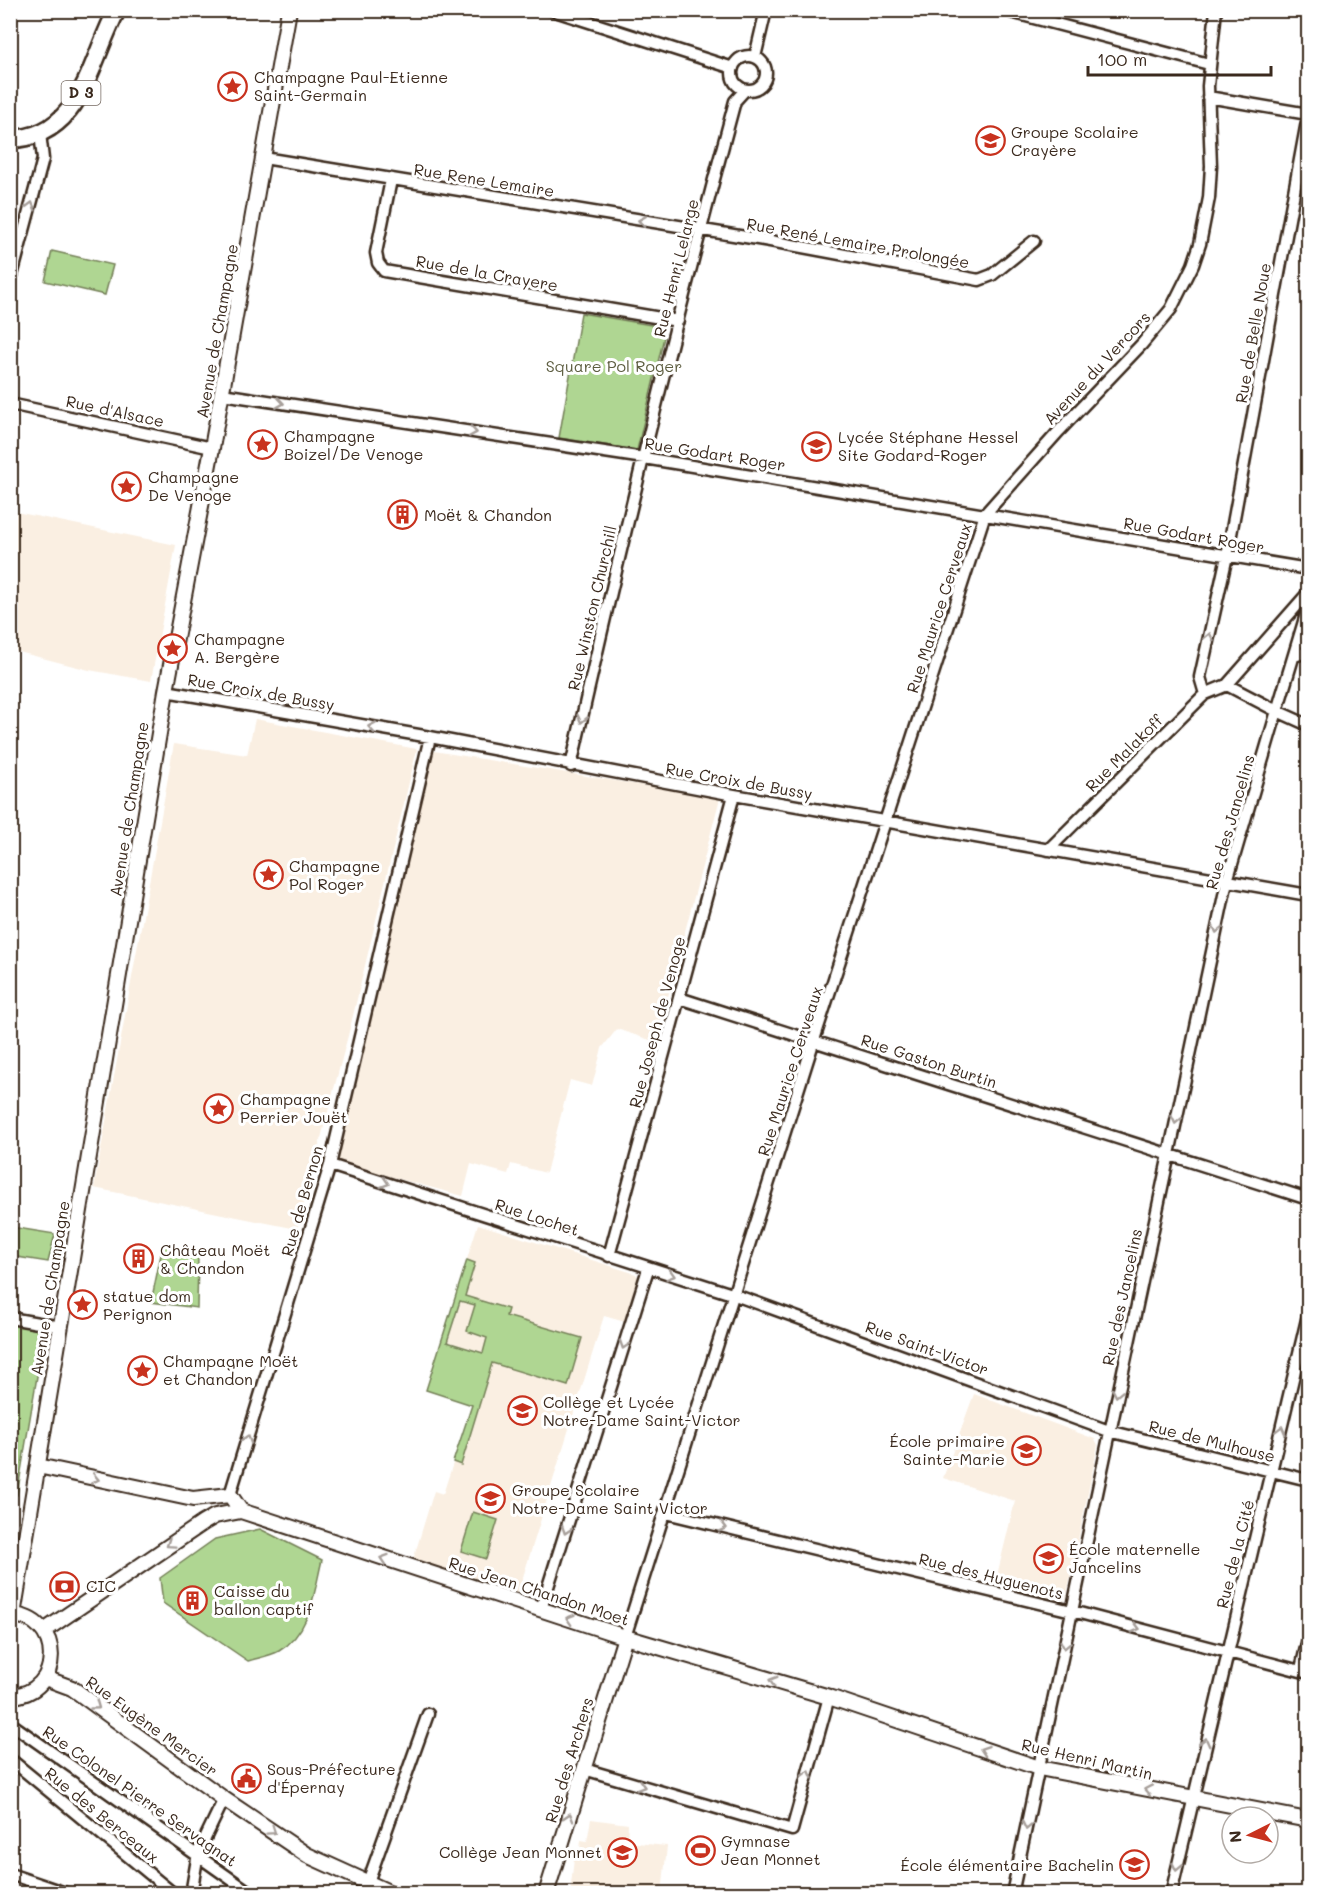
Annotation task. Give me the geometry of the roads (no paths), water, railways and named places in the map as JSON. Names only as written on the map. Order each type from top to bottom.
[{"type":"main road","name":"D 3","points":[[10,139],[40,133],[59,123],[80,95],[117,10]]},
{"type":"main road","name":"Avenue de Champagne","points":[[12,1615],[165,691],[222,394],[289,10]]},
{"type":"main road","points":[[38,1467],[193,1499],[230,1495],[241,1511],[215,1516],[202,1523],[44,1631]]},
{"type":"main road","points":[[193,1499],[199,1509],[202,1523]]},
{"type":"main road","name":"Rue Jean Chandon Moet","points":[[241,1511],[625,1637],[829,1697]]},
{"type":"main road","points":[[10,1696],[28,1692],[45,1678],[52,1655],[44,1631],[25,1617],[12,1615]]},
{"type":"main road","name":"Rue des Archers","points":[[546,1893],[625,1637]]},
{"type":"main road","name":"Rue Eugène Mercier","points":[[45,1678],[72,1688],[224,1799],[307,1855],[393,1893]]},
{"type":"main road","name":"Rue Henri Martin","points":[[829,1697],[1039,1768],[1308,1820]]},
{"type":"street","points":[[552,10],[733,68]]},
{"type":"street","points":[[755,57],[766,10]]},
{"type":"street","points":[[1004,10],[1209,64]]},
{"type":"street","name":"Avenue du Vercors","points":[[985,514],[1059,431],[1143,344],[1171,309],[1181,290],[1200,244],[1209,198],[1211,166],[1209,64],[1216,10]]},
{"type":"street","points":[[744,57],[755,57],[764,65],[764,81],[756,88],[745,90],[736,84],[733,68],[744,57]]},
{"type":"street","name":"Rue Henri Lelarge","points":[[644,458],[700,231],[735,101],[745,90]]},
{"type":"street","points":[[1208,97],[1308,115]]},
{"type":"street","name":"Rue de Belle Noue","points":[[1205,694],[1200,677],[1227,556],[1308,115]]},
{"type":"street","points":[[10,283],[43,159],[40,133]]},
{"type":"street","name":"Rue Rene Lemaire","points":[[264,158],[700,231]]},
{"type":"street","name":"Rue de la Crayere","points":[[392,180],[376,253],[378,263],[384,271],[678,321]]},
{"type":"street","name":"Rue René Lemaire Prolongée","points":[[700,231],[832,252],[979,280],[992,275],[1034,241]]},
{"type":"street","name":"Rue Godart Roger","points":[[222,394],[644,458],[1308,569]]},
{"type":"street","name":"Rue d'Alsace","points":[[10,404],[212,448]]},
{"type":"street","name":"Rue Winston Churchill","points":[[571,766],[644,458]]},
{"type":"street","name":"Rue Maurice Cerveaux","points":[[625,1637],[814,1040],[985,514]]},
{"type":"street","points":[[1308,593],[1227,685],[1308,725]]},
{"type":"street","name":"Rue des Jancelins","points":[[1012,1893],[1227,880],[1308,608]]},
{"type":"street","points":[[1294,656],[1308,652]]},
{"type":"street","name":"Rue Malakoff","points":[[1048,850],[1205,694],[1227,685]]},
{"type":"street","name":"Rue Croix de Bussy","points":[[165,691],[429,737],[571,766],[1308,895]]},
{"type":"street","name":"Rue de Bernon","points":[[230,1495],[330,1165],[429,737]]},
{"type":"street","name":"Rue Joseph de Venoge","points":[[609,1256],[734,795]]},
{"type":"street","name":"Rue Gaston Burtin","points":[[679,998],[1308,1199]]},
{"type":"street","name":"Rue Lochet","points":[[330,1165],[648,1269],[735,1295]]},
{"type":"street","points":[[541,1609],[648,1269]]},
{"type":"street","name":"Rue Saint-Victor","points":[[735,1295],[1109,1431]]},
{"type":"street","name":"Rue de la Cité","points":[[1171,1893],[1308,1315]]},
{"type":"street","points":[[10,1318],[61,1327]]},
{"type":"street","name":"Rue de Mulhouse","points":[[1109,1431],[1308,1480]]},
{"type":"street","name":"Rue des Huguenots","points":[[666,1513],[1072,1611],[1227,1652],[1305,1665]]},
{"type":"street","points":[[1305,1665],[1308,1639]]},
{"type":"street","points":[[584,1769],[792,1830],[829,1697]]},
{"type":"street","points":[[368,1882],[428,1714]]},
{"type":"street","name":"Rue Colonel Pierre Servagnat","points":[[10,1723],[252,1893]]},
{"type":"street","name":"Rue des Berceaux","points":[[10,1759],[174,1893]]},
{"type":"street","points":[[191,1893],[198,1853],[224,1799]]},
{"type":"street","points":[[10,1874],[69,1893]]},
{"type":"place","name":"Champagne Paul-Etienne Saint-Germain","points":[[233,86]]},
{"type":"place","name":"Groupe Scolaire Crayère","points":[[990,141]]},
{"type":"place","name":"Champagne Boizel/De Venoge","points":[[263,445]]},
{"type":"place","name":"Lycée Stéphane Hessel Site Godard-Roger","points":[[817,446]]},
{"type":"place","name":"Champagne De Venoge","points":[[127,486]]},
{"type":"place","name":"Moёt & Chandon","points":[[403,515]]},
{"type":"place","name":"Champagne A. Bergère","points":[[173,648]]},
{"type":"place","name":"Champagne Pol Roger","points":[[268,875]]},
{"type":"place","name":"Champagne Perrier Jouët","points":[[219,1108]]},
{"type":"place","name":"Château Moët & Chandon","points":[[139,1259]]},
{"type":"place","name":"statue dom Perignon","points":[[82,1305]]},
{"type":"place","name":"Champagne Moët et Chandon","points":[[142,1370]]},
{"type":"place","name":"Collège et Lycée Notre-Dame Saint-Victor","points":[[522,1411]]},
{"type":"place","name":"École primaire Sainte-Marie","points":[[1026,1450]]},
{"type":"place","name":"Groupe Scolaire Notre-Dame Saint Victor","points":[[491,1499]]},
{"type":"place","name":"École maternelle Jancelins","points":[[1048,1558]]},
{"type":"place","name":"CIC","points":[[65,1586]]},
{"type":"place","name":"Caisse du ballon captif","points":[[193,1600]]},
{"type":"place","name":"Sous-Préfecture d'Épernay","points":[[246,1778]]},
{"type":"place","name":"Gymnase Jean Monnet","points":[[700,1850]]},
{"type":"place","name":"Collège Jean Monnet","points":[[623,1852]]},
{"type":"place","name":"École élémentaire Bachelin","points":[[1135,1865]]},
{"type":"park label","name":"Square Pol Roger","points":[[614,366]]}]
